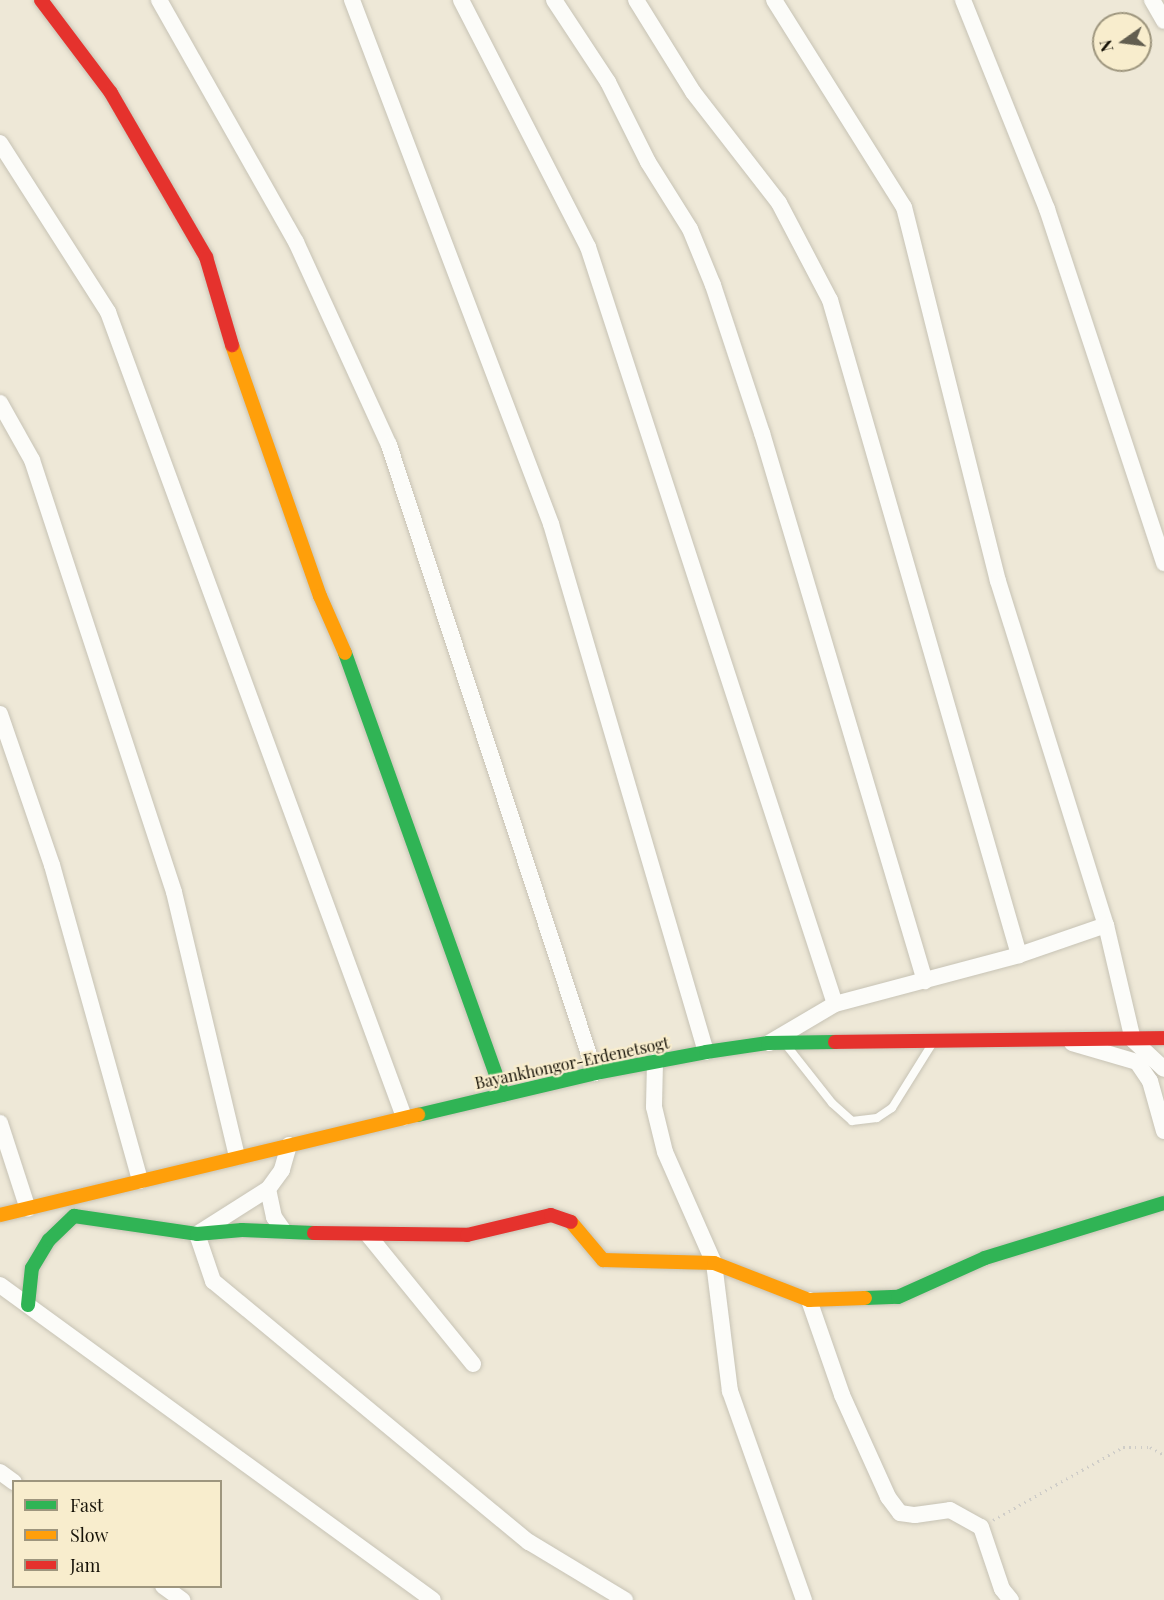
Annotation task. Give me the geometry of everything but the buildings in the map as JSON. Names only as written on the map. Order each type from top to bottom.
[{"type":"street","points":[[41,0],[111,93],[206,256],[231,342],[320,596],[360,688],[503,1095]]},
{"type":"street","points":[[159,0],[296,242],[389,445],[595,1073]]},
{"type":"street","points":[[352,0],[551,524],[706,1052]]},
{"type":"street","points":[[461,0],[588,247],[835,1004]]},
{"type":"street","points":[[554,0],[608,82],[648,162],[690,229],[714,285],[762,433],[925,981]]},
{"type":"street","points":[[636,0],[693,92],[779,203],[830,300],[1019,955]]},
{"type":"street","points":[[774,0],[904,207],[998,581],[1106,925],[1133,1040],[1164,1069]]},
{"type":"street","points":[[963,0],[1047,209],[1164,563]]},
{"type":"street","points":[[1152,0],[1164,21]]},
{"type":"street","points":[[0,143],[108,312],[404,1118]]},
{"type":"street","points":[[0,403],[32,460],[174,892],[237,1157]]},
{"type":"street","points":[[0,714],[52,865],[140,1181]]},
{"type":"street","points":[[776,1043],[835,1004],[1019,955],[1106,925]]},
{"type":"street","name":"Bayankhongor-Erdenetsogt","points":[[0,1215],[595,1073],[706,1052],[776,1043],[1164,1038]]},
{"type":"street","points":[[1063,1040],[1137,1062],[1150,1082],[1164,1131]]},
{"type":"street","points":[[655,1062],[654,1107],[665,1152],[714,1263],[730,1391],[804,1600]]},
{"type":"street","points":[[0,1123],[28,1209]]},
{"type":"street","points":[[197,1234],[268,1189],[282,1170],[289,1145]]},
{"type":"street","points":[[268,1189],[274,1217],[283,1230]]},
{"type":"street","points":[[28,1305],[32,1268],[49,1240],[74,1216],[197,1234],[283,1230],[369,1236],[467,1235],[551,1215],[575,1223],[603,1260],[714,1263],[780,1286],[809,1300],[898,1297],[985,1258],[1164,1203]]},
{"type":"street","points":[[197,1234],[213,1281],[529,1542],[626,1600]]},
{"type":"street","points":[[369,1236],[473,1364]]},
{"type":"street","points":[[0,1285],[433,1600]]},
{"type":"street","points":[[809,1300],[842,1395],[888,1497],[900,1513],[915,1515],[950,1510],[981,1527],[1002,1589],[1011,1600]]},
{"type":"street","points":[[164,1588],[182,1600]]},
{"type":"lane","points":[[776,1043],[852,1121],[877,1118],[892,1108],[934,1041]]},
{"type":"path","points":[[981,1527],[1123,1447],[1150,1447],[1164,1455]]},
{"type":"traffic: fast","points":[[345,653],[503,1095]]},
{"type":"traffic: fast","points":[[418,1115],[595,1073],[706,1052],[768,1043],[835,1042]]},
{"type":"traffic: fast","points":[[865,1298],[898,1297],[985,1258],[1164,1203]]},
{"type":"traffic: fast","points":[[28,1305],[32,1268],[49,1240],[74,1216],[197,1234],[242,1230],[314,1233]]},
{"type":"traffic: slow","points":[[232,345],[320,596],[345,653]]},
{"type":"traffic: slow","points":[[0,1215],[418,1115]]},
{"type":"traffic: slow","points":[[571,1222],[603,1260],[714,1263],[809,1300],[865,1298]]},
{"type":"traffic: jam","points":[[41,0],[111,93],[206,257],[232,345]]},
{"type":"traffic: jam","points":[[835,1042],[1164,1038]]},
{"type":"traffic: jam","points":[[314,1233],[467,1235],[551,1215],[571,1222]]}]
